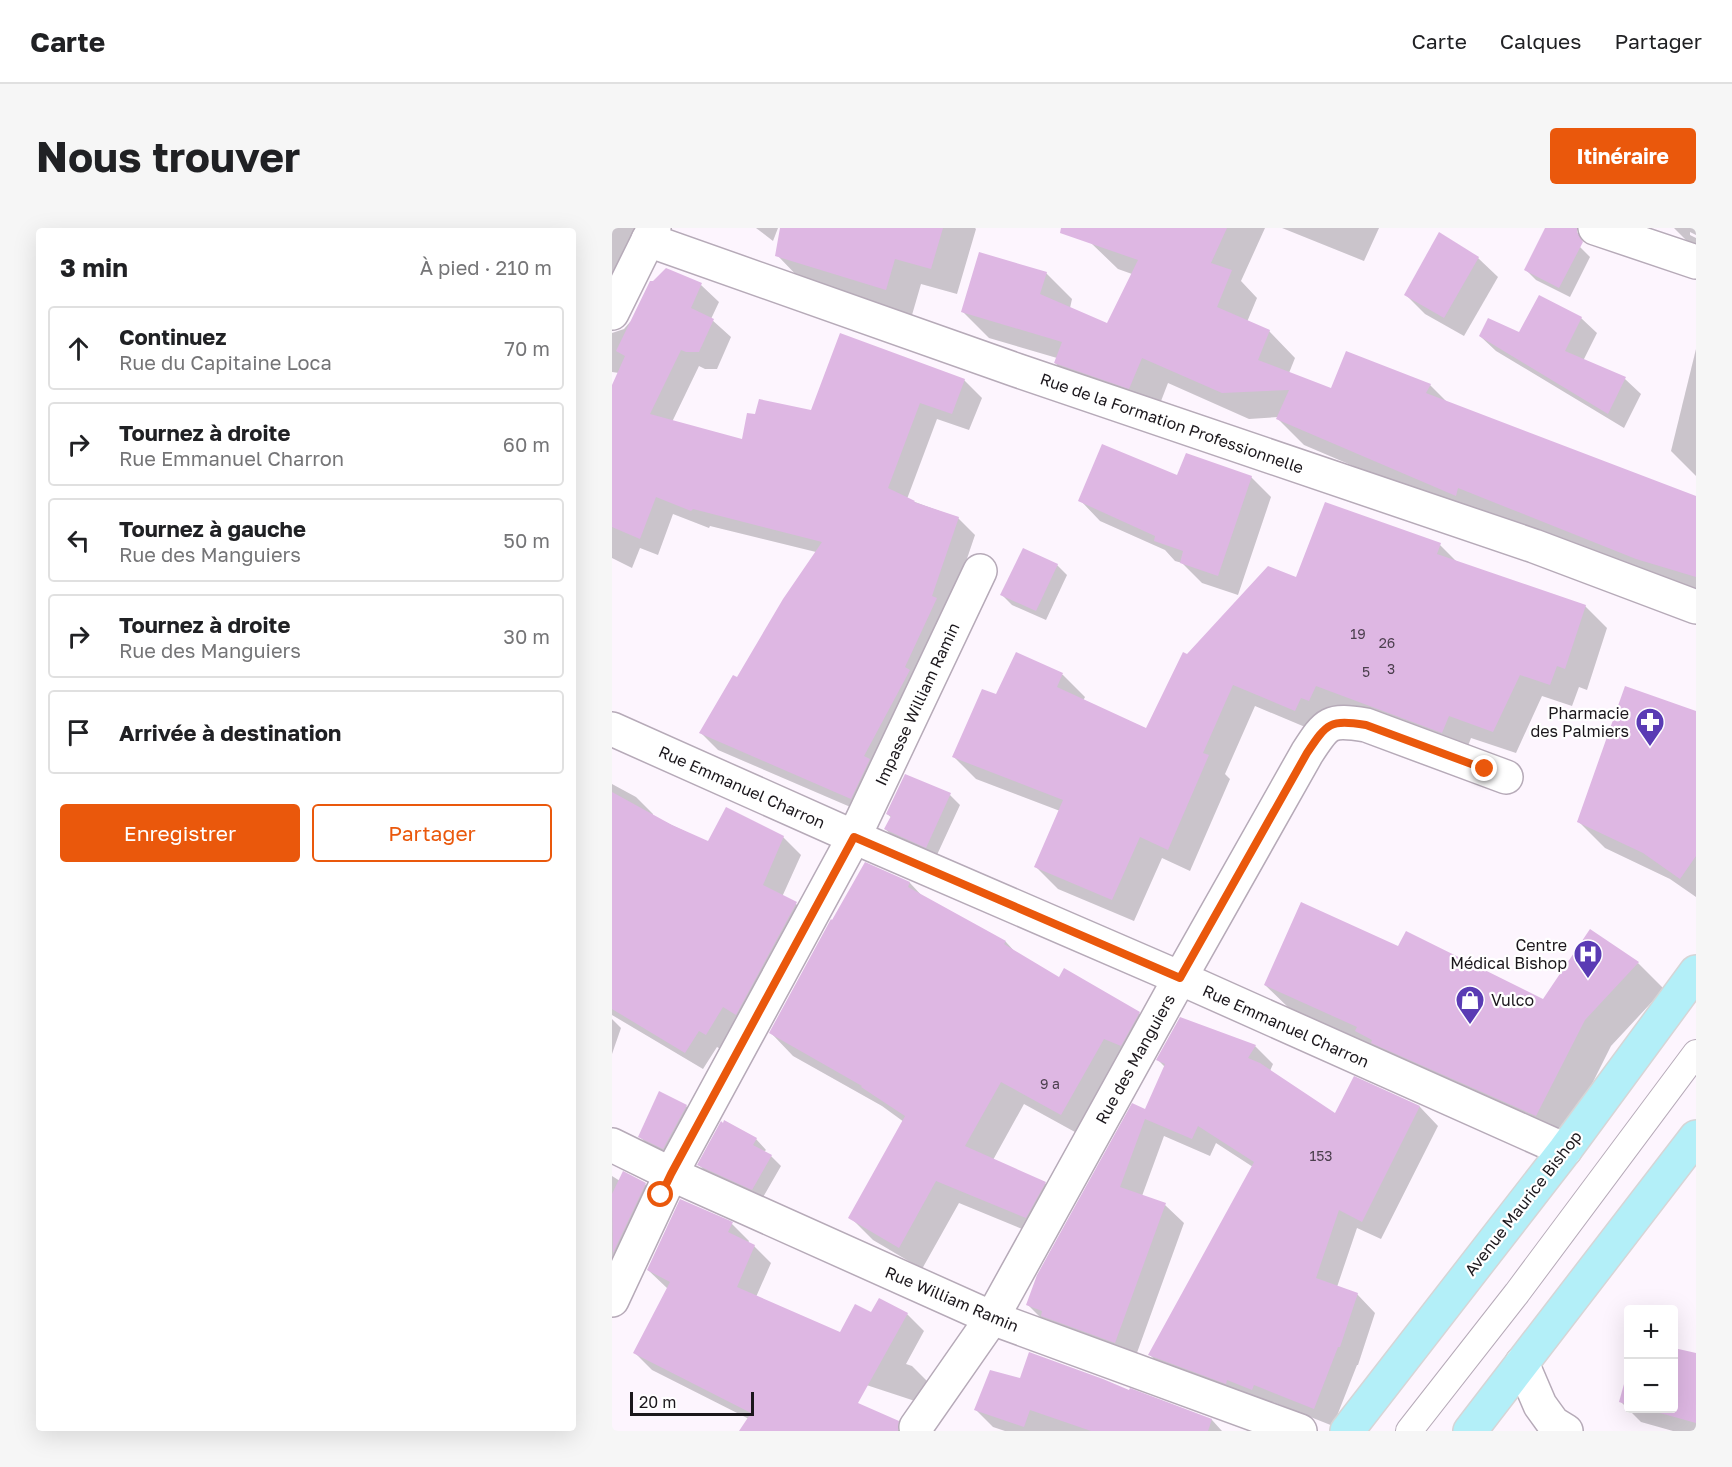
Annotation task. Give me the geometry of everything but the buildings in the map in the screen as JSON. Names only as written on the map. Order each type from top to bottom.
[{"type":"main road","name":"Avenue Maurice Bishop","points":[[1347,1431],[1565,1150],[1696,972]]},
{"type":"main road","points":[[1470,1431],[1696,1137]]},
{"type":"street","points":[[1598,229],[1696,262]]},
{"type":"street","points":[[612,313],[651,234]]},
{"type":"street","name":"Rue de la Formation Professionnelle","points":[[651,234],[1028,374],[1534,546],[1696,607]]},
{"type":"street","name":"Impasse William Ramin","points":[[612,1300],[671,1174],[854,837],[980,571]]},
{"type":"street","name":"Rue des Manguiers","points":[[916,1428],[992,1318],[1180,978],[1321,732],[1333,723],[1350,722],[1366,725],[1506,777]]},
{"type":"street","name":"Rue Emmanuel Charron","points":[[612,729],[1565,1150]]},
{"type":"street","name":"Rue William Ramin","points":[[612,1145],[671,1174],[992,1318],[1300,1431]]},
{"type":"street","points":[[1522,1363],[1540,1405],[1553,1423],[1566,1431]]},
{"type":"lane","points":[[1409,1431],[1517,1293],[1696,1053]]},
{"type":"place","name":"Pharmacie des Palmiers","points":[[1650,748]]},
{"type":"place","name":"Centre Médical Bishop","points":[[1588,980]]},
{"type":"place","name":"Vulco","points":[[1470,1026]]},
{"type":"route","points":[[661,1195],[854,837],[1180,978],[1307,753],[1321,732],[1333,723],[1350,722],[1366,725],[1485,769]]}]
